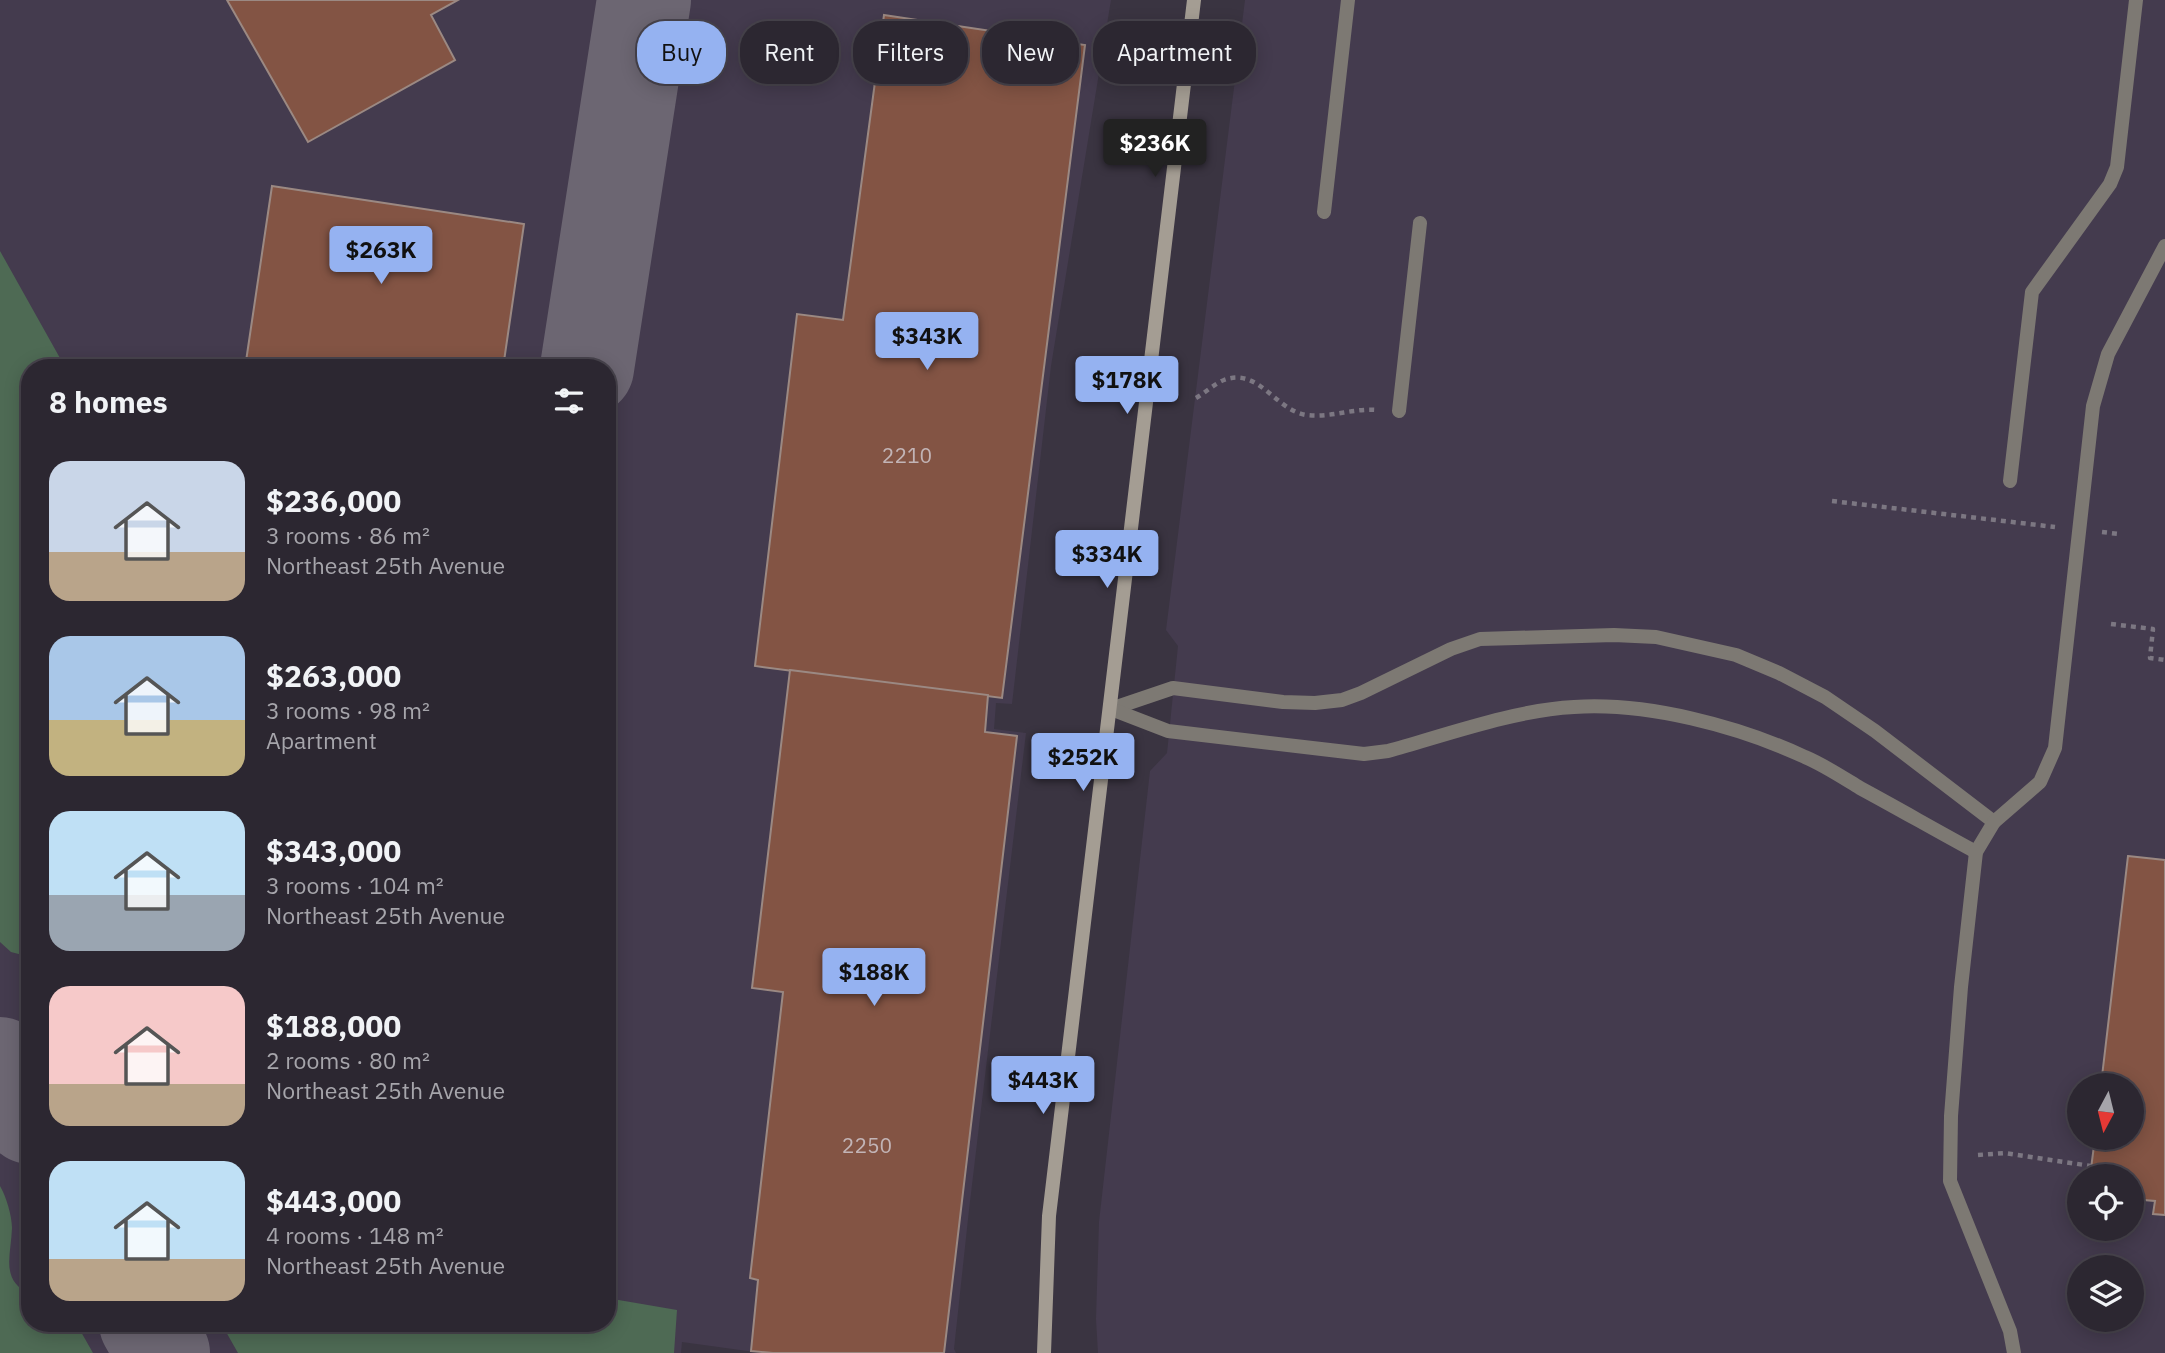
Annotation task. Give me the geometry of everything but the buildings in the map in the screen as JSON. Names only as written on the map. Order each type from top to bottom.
[{"type":"main road","points":[[1044,1353],[1049,1216],[1194,0]]},
{"type":"lane","points":[[1324,212],[1348,0]]},
{"type":"lane","points":[[2010,481],[2032,292],[2110,184],[2117,167],[2136,0]]},
{"type":"lane","points":[[1399,411],[1420,223]]},
{"type":"lane","points":[[2014,1353],[2010,1331],[1950,1181],[1951,1116],[1960,1000],[1976,852],[1994,822],[2040,782],[2055,748],[2093,406],[2108,354],[2165,246]]},
{"type":"lane","points":[[1111,709],[1172,688],[1315,704],[1342,700],[1361,693],[1451,649],[1480,639],[1614,635],[1656,637],[1736,655],[1825,697],[1875,731],[1994,822]]},
{"type":"lane","points":[[1111,709],[1168,732],[1364,754],[1388,751],[1528,713],[1562,708],[1621,708],[1671,715],[1711,723],[1807,757],[1976,852]]},
{"type":"path","points":[[1196,398],[1224,380],[1243,378],[1263,386],[1277,401],[1303,414],[1322,415],[1352,409],[1399,411]]},
{"type":"path","points":[[1832,501],[2119,534]]},
{"type":"path","points":[[2111,624],[2153,629],[2150,658],[2165,660]]},
{"type":"path","points":[[1978,1155],[2005,1153],[2078,1164]]},
{"type":"shaded area","points":[[0,0],[1111,0],[1108,21],[1093,21],[1093,84],[1097,84],[1051,366],[1012,704],[996,703],[994,729],[1026,733],[969,1210],[954,1349],[956,1353],[762,1353],[682,1342],[681,1353],[0,1353]]},
{"type":"shaded area","points":[[1245,0],[2165,0],[2165,1353],[1098,1353],[1096,1319],[1099,1222],[1150,771],[1167,753],[1178,646],[1166,630],[1234,84],[1256,84],[1256,21],[1242,21]]},
{"type":"green space","points":[[0,251],[61,359],[21,359],[21,955],[11,952],[0,942]]},
{"type":"green space","points":[[0,1186],[12,1223],[9,1266],[14,1282],[21,1288],[21,1332],[81,1332],[93,1353],[0,1353]]},
{"type":"green space","points":[[616,1300],[677,1310],[674,1353],[238,1353],[226,1332],[616,1332]]},
{"type":"taxiway","points":[[588,359],[644,0]]},
{"type":"taxiway","points":[[0,1064],[21,1101]]},
{"type":"taxiway","points":[[151,1332],[163,1353]]}]
